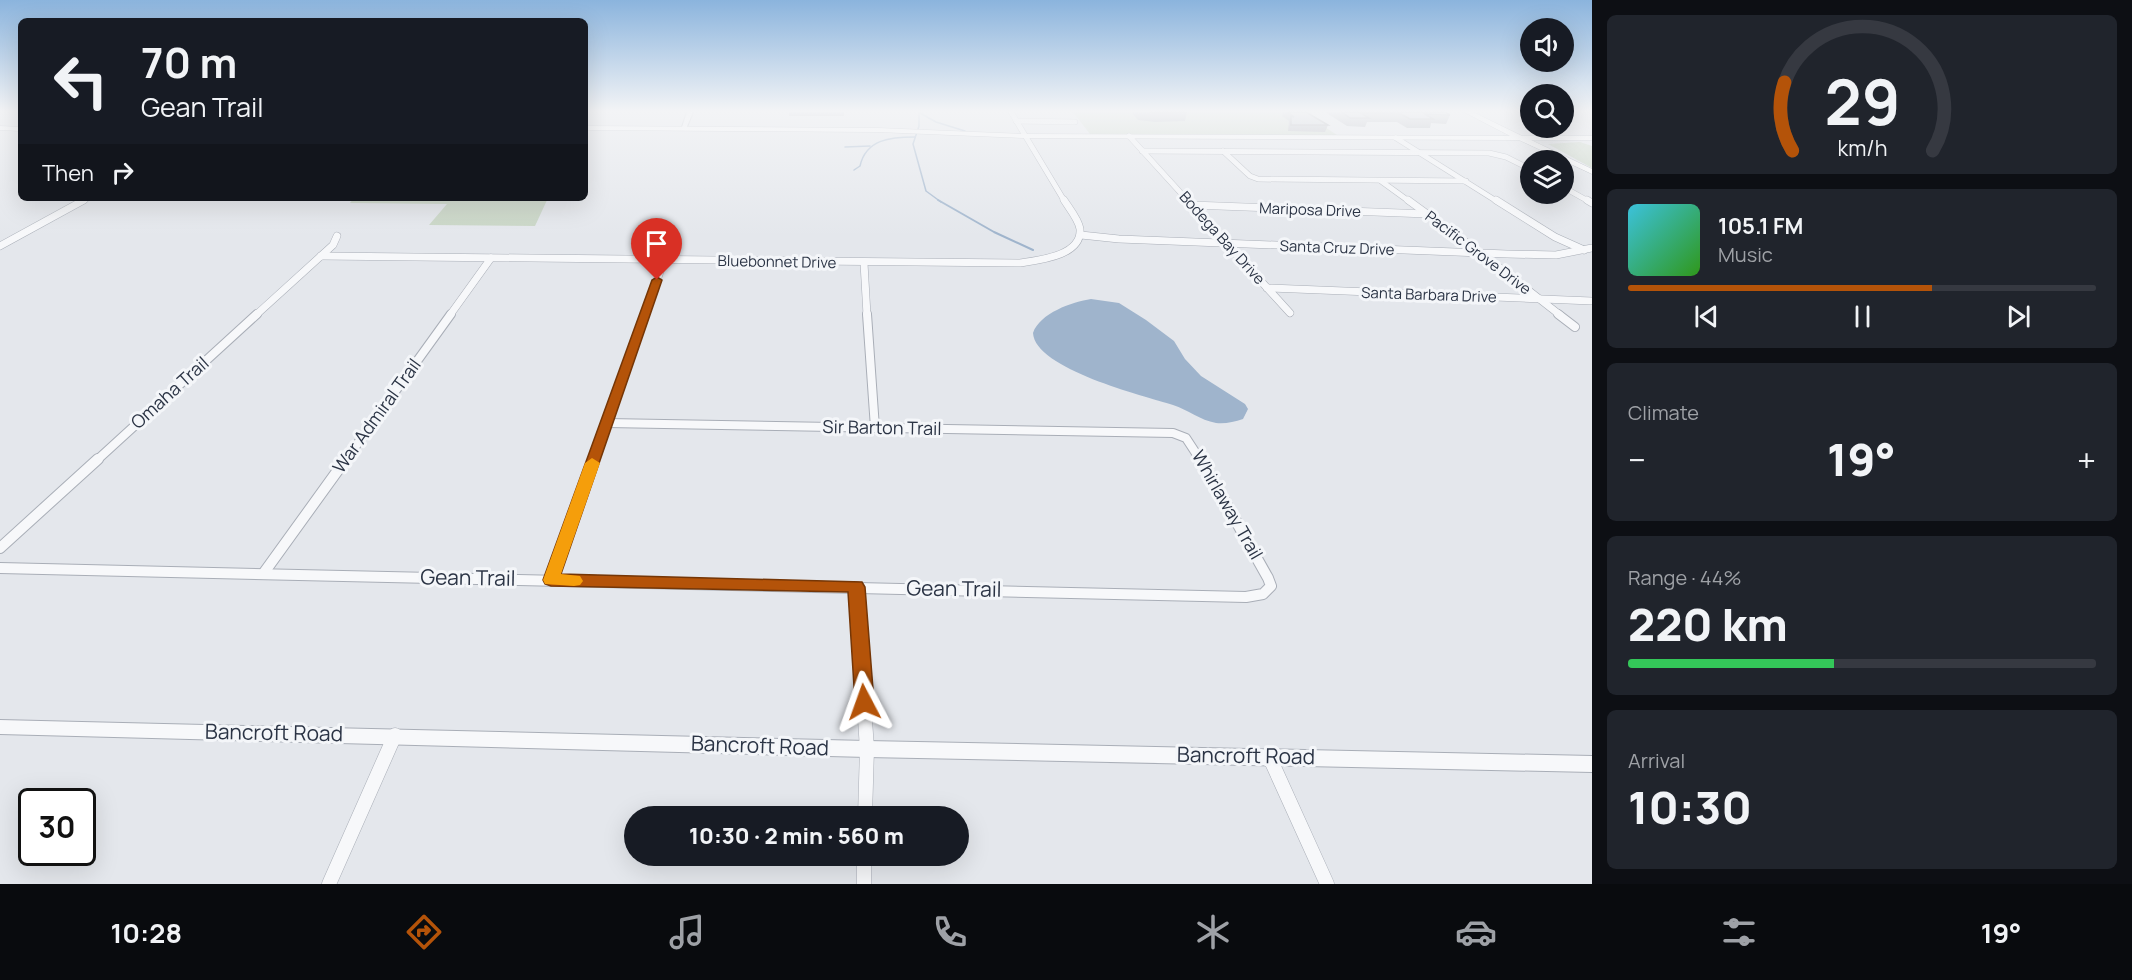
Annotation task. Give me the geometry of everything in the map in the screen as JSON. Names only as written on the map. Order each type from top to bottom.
[{"type":"main road","points":[[1555,153],[1592,172]]},
{"type":"main road","points":[[1574,168],[1592,177]]},
{"type":"street","points":[[1035,153],[1080,227],[1081,235]]},
{"type":"street","name":"Bodega Bay Drive","points":[[1144,153],[1290,313]]},
{"type":"street","points":[[1225,153],[1250,176],[1258,179],[1466,181]]},
{"type":"street","points":[[1420,153],[1555,237],[1584,250]]},
{"type":"street","points":[[1440,153],[1499,154],[1520,164]]},
{"type":"street","name":"Pacific Grove Drive","points":[[1381,181],[1482,254],[1575,327]]},
{"type":"street","points":[[1574,193],[1592,203]]},
{"type":"street","points":[[1578,195],[1592,195]]},
{"type":"street","points":[[0,246],[82,201]]},
{"type":"street","name":"Mariposa Drive","points":[[1192,205],[1427,214]]},
{"type":"street","name":"Santa Cruz Drive","points":[[1081,235],[1119,239],[1482,254],[1548,255],[1592,248]]},
{"type":"street","name":"Bluebonnet Drive","points":[[321,256],[1026,263],[1052,257],[1070,248],[1079,241],[1081,235]]},
{"type":"street","name":"Omaha Trail","points":[[0,548],[321,256],[335,243],[337,236]]},
{"type":"street","name":"War Admiral Trail","points":[[263,574],[491,258]]},
{"type":"street","points":[[551,580],[664,260]]},
{"type":"street","points":[[864,263],[875,428]]},
{"type":"street","name":"Santa Barbara Drive","points":[[1267,288],[1592,302]]},
{"type":"street","name":"Sir Barton Trail","points":[[606,423],[1158,432]]},
{"type":"street","name":"Whirlaway Trail","points":[[1158,432],[1173,433],[1186,438],[1192,444],[1268,578],[1271,586],[1267,593],[1260,596]]},
{"type":"street","name":"Gean Trail","points":[[0,568],[1260,596]]},
{"type":"street","points":[[856,587],[867,749],[866,806]]},
{"type":"street","name":"Bancroft Road","points":[[0,727],[395,735],[867,749],[1592,764]]},
{"type":"street","points":[[329,884],[395,735]]},
{"type":"street","points":[[1269,756],[1328,884]]},
{"type":"street","points":[[864,866],[864,884]]},
{"type":"green space","points":[[1574,153],[1592,153],[1592,168],[1574,158]]},
{"type":"green space","points":[[352,201],[547,201],[535,226],[429,225],[447,204],[350,203]]},
{"type":"water","points":[[1091,299],[1119,303],[1174,341],[1185,359],[1201,376],[1245,404],[1248,409],[1243,419],[1226,423],[1210,422],[1173,405],[1093,379],[1052,358],[1038,346],[1033,333],[1042,320],[1057,310]]},
{"type":"waterway","points":[[854,170],[860,166],[866,153]]},
{"type":"waterway","points":[[916,153],[926,191],[939,201]]},
{"type":"waterway","points":[[939,201],[994,232],[1033,250]]},
{"type":"slow traffic","points":[[574,581],[551,580],[592,463]]},
{"type":"route","points":[[657,280],[551,580],[856,587],[864,702]]}]
